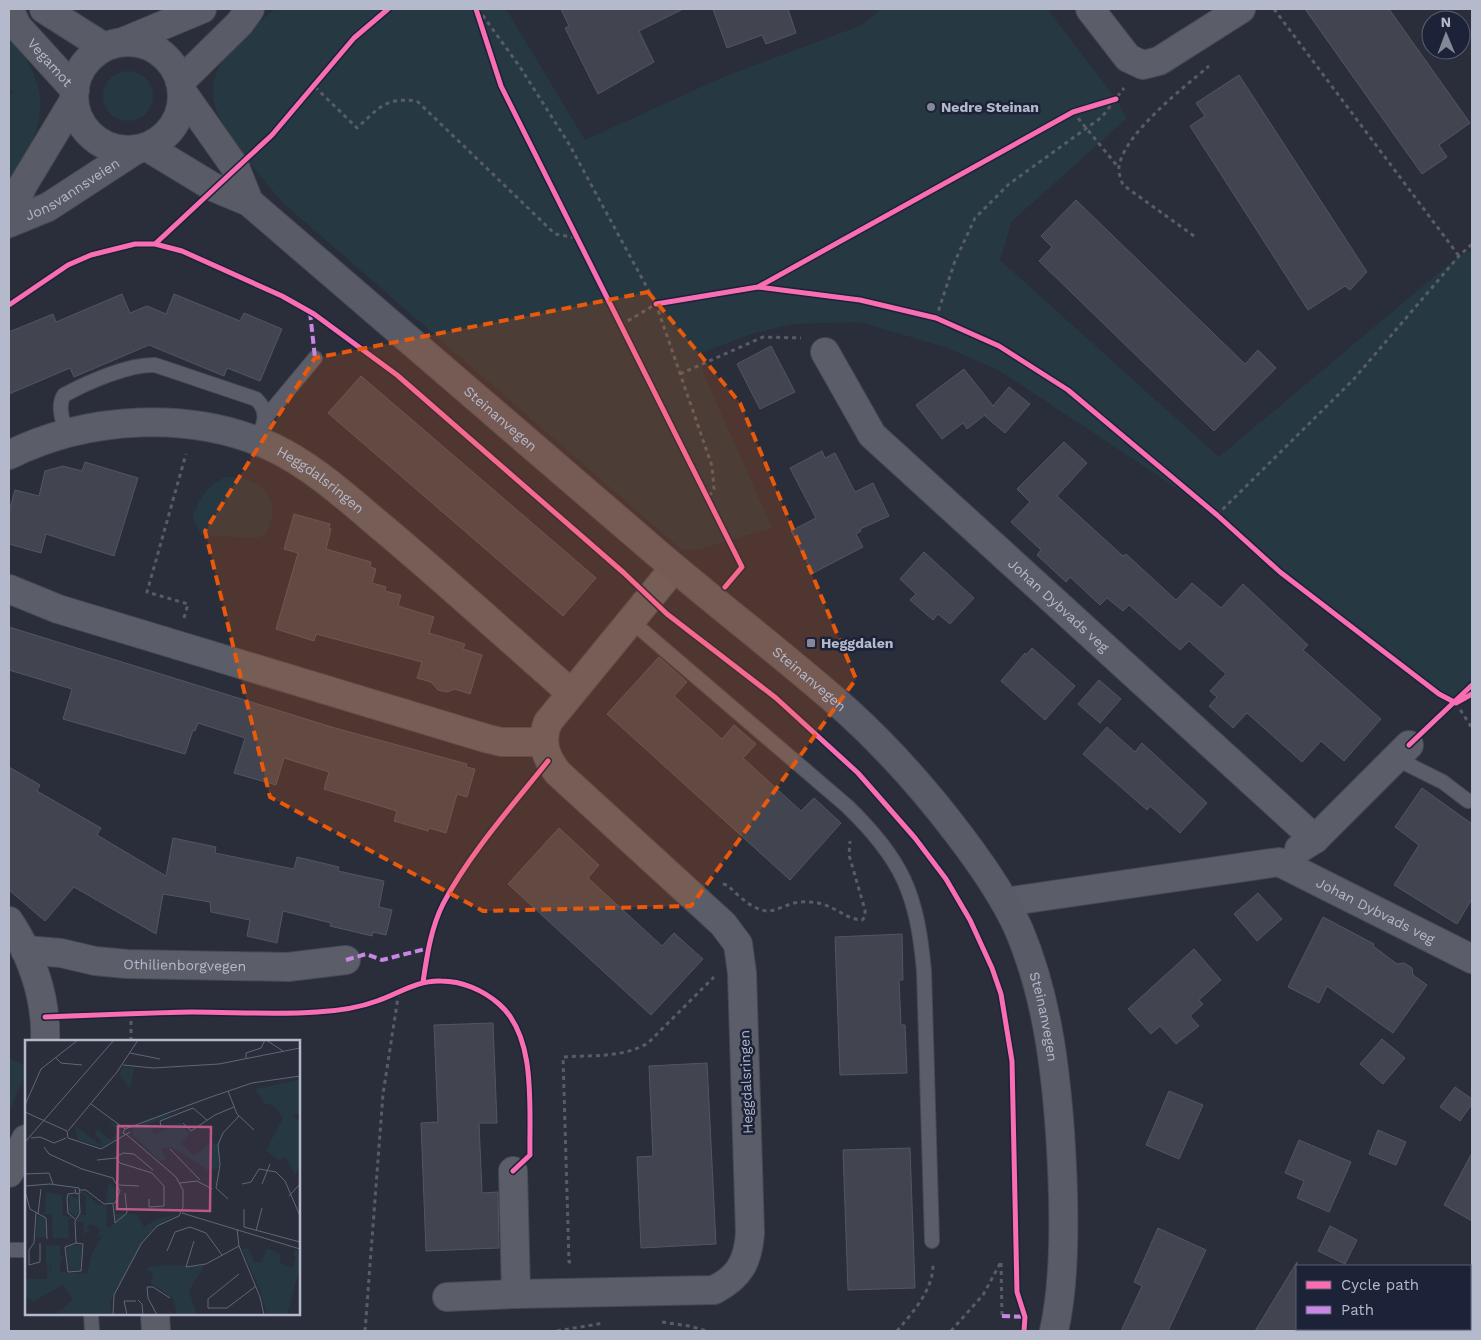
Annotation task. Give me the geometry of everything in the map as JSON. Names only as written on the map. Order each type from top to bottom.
[{"type":"main road","name":"Vegamot","points":[[9,9],[17,26],[74,96]]},
{"type":"main road","points":[[44,9],[115,44],[146,44],[165,56],[178,72],[181,88],[180,113],[171,131],[154,145],[140,149],[109,148],[92,138],[78,119],[74,96],[76,79],[86,60],[115,44],[202,9]]},
{"type":"main road","points":[[181,88],[240,23],[250,9]]},
{"type":"main road","name":"Steinanvegen","points":[[181,88],[236,167],[249,202]]},
{"type":"main road","name":"Jonsvannsveien","points":[[9,217],[23,185],[74,96]]},
{"type":"main road","name":"Steinanvegen","points":[[140,149],[213,187],[249,202],[674,568],[848,711],[902,765],[975,855],[1005,902],[1022,938],[1044,1008],[1057,1094],[1062,1216],[1060,1280],[1054,1331]]},
{"type":"main road","name":"Jonsvannsveien","points":[[9,223],[48,208],[140,149]]},
{"type":"street","points":[[1090,9],[1128,58],[1143,65],[1159,61],[1241,9]]},
{"type":"street","name":"Johan Dybvads veg","points":[[826,352],[872,435],[1315,839]]},
{"type":"street","name":"Heggdalsringen","points":[[9,455],[41,440],[105,425],[137,422],[172,423],[194,427],[261,429],[293,458],[322,478],[406,546],[571,693]]},
{"type":"street","points":[[9,590],[58,610],[485,738],[500,742],[544,742],[548,722],[674,568]]},
{"type":"street","name":"Heggdalsringen","points":[[447,1297],[714,1290],[727,1283],[745,1264],[749,1251],[742,973],[738,944],[732,935],[699,902],[558,773],[548,761],[544,742]]},
{"type":"street","points":[[1005,902],[1279,862],[1315,839],[1402,751]]},
{"type":"street","name":"Johan Dybvads veg","points":[[1279,862],[1472,958]]},
{"type":"street","points":[[9,921],[25,950],[40,993],[45,1040]]},
{"type":"street","name":"Othilienborgvegen","points":[[25,950],[61,953],[95,962],[127,964],[288,967],[346,960]]},
{"type":"street","points":[[9,1173],[25,1141]]},
{"type":"street","points":[[513,1171],[516,1294]]},
{"type":"street","points":[[155,1315],[156,1331]]},
{"type":"lane","points":[[261,429],[315,358]]},
{"type":"lane","points":[[66,433],[60,409],[60,400],[64,394],[127,369],[145,365],[155,365],[256,399],[265,409],[261,429]]},
{"type":"lane","points":[[630,620],[866,824],[894,860],[908,887],[920,934],[932,1241]]},
{"type":"lane","points":[[1402,751],[1468,801]]},
{"type":"lane","points":[[9,1250],[25,1250]]},
{"type":"lane","points":[[91,1315],[92,1331]]},
{"type":"path","points":[[477,9],[481,26]]},
{"type":"path","points":[[477,9],[520,67],[570,144],[656,304],[712,466],[714,489],[707,499]]},
{"type":"path","points":[[1274,9],[1459,256]]},
{"type":"path","points":[[1119,168],[1127,144],[1176,94],[1212,64]]},
{"type":"path","points":[[936,318],[955,261],[975,218],[1008,184],[1102,117],[1143,65]]},
{"type":"path","points":[[308,94],[320,80]]},
{"type":"path","points":[[314,87],[357,128],[385,102],[399,99],[417,102],[555,234],[577,238]]},
{"type":"path","points":[[1107,101],[1116,99]]},
{"type":"path","points":[[1065,117],[1082,109]]},
{"type":"path","points":[[1074,112],[1119,168],[1123,185],[1194,236]]},
{"type":"path","points":[[573,230],[581,247]]},
{"type":"path","points":[[1217,515],[1353,380],[1459,256],[1472,244]]},
{"type":"path","points":[[621,326],[656,304],[664,303]]},
{"type":"path","points":[[926,316],[945,322]]},
{"type":"path","points":[[617,317],[625,334]]},
{"type":"path","points":[[680,374],[763,337],[802,338],[826,352]]},
{"type":"path","points":[[176,645],[188,604],[147,592],[194,427]]},
{"type":"path","points":[[703,490],[712,507]]},
{"type":"path","points":[[1210,509],[1224,522]]},
{"type":"path","points":[[1447,698],[1456,703],[1472,728]]},
{"type":"path","points":[[1449,709],[1462,698]]},
{"type":"path","points":[[699,902],[718,884],[722,884],[727,885],[753,906],[763,910],[771,911],[796,903],[809,902],[824,905],[844,916],[862,920],[865,917],[865,910],[848,847],[850,840],[866,824]]},
{"type":"path","points":[[579,1262],[569,1262],[563,1057],[620,1054],[636,1050],[648,1043],[715,976],[742,973]]},
{"type":"path","points":[[392,995],[407,988]]},
{"type":"path","points":[[366,1331],[383,1094],[399,992]]},
{"type":"path","points":[[122,1014],[140,1014]]},
{"type":"path","points":[[131,1014],[131,1040]]},
{"type":"path","points":[[897,1331],[925,1294],[931,1277],[932,1241]]},
{"type":"path","points":[[951,1331],[983,1295],[1000,1262],[1002,1316]]},
{"type":"path","points":[[658,1321],[708,1331]]},
{"type":"path","points":[[557,1331],[613,1322]]},
{"type":"highlighted area","points":[[648,292],[740,403],[856,679],[691,906],[483,911],[270,797],[205,531],[315,358]]},
{"type":"shaded area","points":[[275,9],[506,9],[585,140],[721,78],[862,25],[882,9],[1047,9],[1116,99],[1127,118],[1012,221],[1000,260],[1219,457],[1459,256],[1472,250],[1472,685],[1456,703],[1439,694],[1280,572],[1217,515],[1000,371],[945,347],[859,322],[792,324],[751,334],[699,354],[704,375],[772,528],[696,550],[681,549],[282,202],[252,166],[222,122],[213,96],[214,82],[222,61],[231,49],[244,35]]},
{"type":"shaded area","points":[[9,36],[25,58],[35,77],[40,95],[40,112],[37,129],[9,188],[9,98],[13,91],[9,89]]},
{"type":"shaded area","points":[[123,71],[133,71],[146,78],[153,91],[153,101],[146,114],[133,121],[123,121],[114,117],[107,110],[103,101],[103,91],[107,82],[114,75]]},
{"type":"shaded area","points":[[225,477],[249,481],[259,485],[266,492],[272,510],[271,521],[266,534],[256,538],[201,535],[193,517],[195,510],[208,489]]},
{"type":"shaded area","points":[[9,1058],[25,1066],[25,1074],[9,1112]]},
{"type":"building","points":[[561,9],[683,9],[639,31],[654,62],[598,94],[565,28],[569,26]]},
{"type":"building","points":[[713,9],[788,9],[796,33],[766,44],[762,35],[727,48]]},
{"type":"building","points":[[1305,9],[1389,9],[1421,54],[1421,60],[1425,60],[1470,123],[1439,145],[1447,157],[1422,174]]},
{"type":"building","points":[[1239,75],[1367,272],[1350,290],[1345,286],[1308,310],[1190,126],[1205,116],[1196,103]]},
{"type":"building","points":[[1076,200],[1245,364],[1258,350],[1276,368],[1214,431],[1039,261],[1052,247],[1041,236]]},
{"type":"building","points":[[122,294],[130,313],[147,306],[166,314],[174,294],[240,321],[244,313],[282,329],[260,381],[227,368],[224,376],[149,345],[74,377],[70,368],[9,394],[9,332],[53,314],[56,322]]},
{"type":"building","points":[[771,346],[795,392],[760,409],[737,364]]},
{"type":"building","points":[[964,369],[993,406],[1009,387],[1030,404],[1005,433],[985,416],[986,414],[967,429],[963,423],[942,439],[916,405]]},
{"type":"building","points":[[361,376],[596,578],[563,616],[328,413]]},
{"type":"building","points":[[1064,442],[1087,463],[1057,496],[1123,556],[1126,554],[1176,600],[1192,583],[1221,608],[1243,584],[1308,645],[1303,650],[1381,719],[1344,761],[1321,741],[1302,762],[1247,713],[1233,728],[1209,706],[1217,697],[1210,691],[1226,674],[1189,641],[1180,650],[1129,605],[1123,611],[1107,598],[1100,605],[1070,577],[1066,582],[1037,555],[1041,550],[1011,522],[1030,502],[1017,489]]},
{"type":"building","points":[[822,451],[825,458],[835,453],[855,492],[873,483],[889,516],[860,529],[861,531],[856,534],[863,547],[813,573],[791,531],[816,518],[790,468]]},
{"type":"building","points":[[85,462],[138,478],[114,556],[46,534],[41,553],[9,544],[9,512],[15,490],[39,496],[45,471],[63,466],[82,471]]},
{"type":"building","points":[[294,514],[330,524],[329,528],[331,529],[326,549],[371,562],[370,567],[376,569],[372,583],[386,587],[385,591],[401,595],[398,606],[434,617],[429,633],[465,644],[463,649],[482,655],[470,694],[455,689],[447,692],[438,690],[431,682],[417,678],[422,662],[316,634],[314,641],[276,629],[298,553],[284,549]]},
{"type":"building","points":[[924,552],[974,598],[950,624],[938,614],[933,620],[910,600],[916,594],[900,579]]},
{"type":"building","points":[[9,627],[335,728],[467,764],[466,767],[475,769],[467,797],[457,794],[446,833],[429,828],[428,831],[394,821],[397,811],[324,789],[329,772],[284,758],[276,785],[234,773],[245,738],[198,723],[195,731],[193,730],[185,754],[63,719],[72,689],[9,670]]},
{"type":"building","points":[[1032,648],[1075,686],[1045,720],[1001,681],[1025,653],[1026,655]]},
{"type":"building","points":[[659,657],[687,682],[674,696],[722,739],[734,725],[756,744],[743,758],[801,811],[814,798],[841,823],[790,880],[607,714]]},
{"type":"building","points":[[1099,680],[1121,699],[1100,723],[1078,704]]},
{"type":"building","points":[[1107,727],[1135,752],[1142,743],[1207,803],[1180,833],[1150,806],[1147,810],[1083,754]]},
{"type":"building","points":[[9,767],[40,785],[37,791],[101,828],[97,835],[166,876],[173,838],[216,847],[215,853],[294,869],[297,857],[339,867],[338,871],[384,881],[379,907],[392,910],[386,935],[373,932],[372,936],[330,926],[331,923],[283,911],[277,943],[247,936],[250,920],[211,912],[210,902],[163,894],[156,934],[74,887],[45,921],[9,890]]},
{"type":"building","points":[[1422,788],[1472,824],[1472,899],[1457,924],[1394,885],[1419,845],[1395,827]]},
{"type":"building","points":[[559,828],[599,865],[588,878],[662,946],[674,933],[703,959],[651,1015],[508,884]]},
{"type":"building","points":[[1258,893],[1282,919],[1257,941],[1234,914]]},
{"type":"building","points":[[1323,917],[1374,944],[1373,946],[1397,964],[1404,963],[1412,968],[1413,975],[1427,985],[1393,1033],[1327,986],[1319,1003],[1288,987]]},
{"type":"building","points":[[902,934],[903,980],[899,980],[901,1025],[905,1025],[907,1073],[840,1075],[835,937]]},
{"type":"building","points":[[1194,949],[1221,980],[1199,1000],[1203,1004],[1190,1016],[1199,1026],[1176,1044],[1160,1026],[1151,1034],[1128,1009]]},
{"type":"building","points":[[493,1023],[497,1123],[479,1123],[482,1193],[498,1192],[499,1248],[426,1251],[421,1123],[438,1122],[434,1025]]},
{"type":"building","points":[[1382,1039],[1405,1058],[1383,1084],[1360,1064]]},
{"type":"building","points":[[707,1063],[716,1244],[641,1248],[637,1157],[653,1156],[649,1066]]},
{"type":"building","points":[[1455,1087],[1472,1099],[1472,1104],[1460,1121],[1440,1107]]},
{"type":"building","points":[[1169,1091],[1203,1105],[1179,1159],[1146,1145]]},
{"type":"building","points":[[1378,1130],[1406,1142],[1396,1165],[1369,1154]]},
{"type":"building","points":[[1299,1140],[1351,1162],[1329,1212],[1297,1198],[1304,1181],[1285,1173]]},
{"type":"building","points":[[910,1148],[915,1288],[848,1290],[843,1150]]},
{"type":"building","points":[[1472,1153],[1472,1221],[1444,1205]]},
{"type":"building","points":[[1330,1226],[1357,1240],[1345,1264],[1318,1251]]},
{"type":"building","points":[[1158,1228],[1206,1250],[1168,1331],[1121,1331],[1142,1286],[1134,1282]]},
{"type":"building","points":[[1297,1262],[1297,1331],[1255,1331]]},
{"type":"marked path","points":[[310,312],[315,358]]},
{"type":"marked path","points":[[346,960],[366,954],[382,960],[429,948]]},
{"type":"marked path","points":[[1002,1316],[1025,1317]]},
{"type":"cycle path","points":[[155,244],[272,135],[354,38],[388,9]]},
{"type":"cycle path","points":[[476,9],[501,86],[742,567],[725,587]]},
{"type":"cycle path","points":[[758,287],[1073,112],[1116,99]]},
{"type":"cycle path","points":[[9,305],[68,265],[91,255],[135,244],[155,244],[182,251],[282,296],[314,314],[397,375],[624,573],[667,614],[776,698],[858,773],[915,838],[946,879],[970,920],[992,968],[1001,994],[1012,1061],[1017,1292],[1025,1317],[1024,1331]]},
{"type":"cycle path","points":[[656,304],[758,287],[860,300],[936,318],[999,346],[1068,390],[1217,515],[1280,572],[1439,694],[1456,703],[1472,694]]},
{"type":"cycle path","points":[[1409,745],[1472,685]]},
{"type":"cycle path","points":[[423,982],[432,932],[443,904],[465,867],[492,830],[548,761]]},
{"type":"cycle path","points":[[45,1017],[192,1012],[325,1012],[370,1003],[432,981],[449,981],[464,985],[486,994],[499,1004],[511,1018],[520,1035],[525,1054],[530,1095],[530,1155],[513,1171]]},
{"type":"place","name":"Nedre Steinan","points":[[931,107]]},
{"type":"place","name":"Heggdalen","points":[[811,643]]}]
